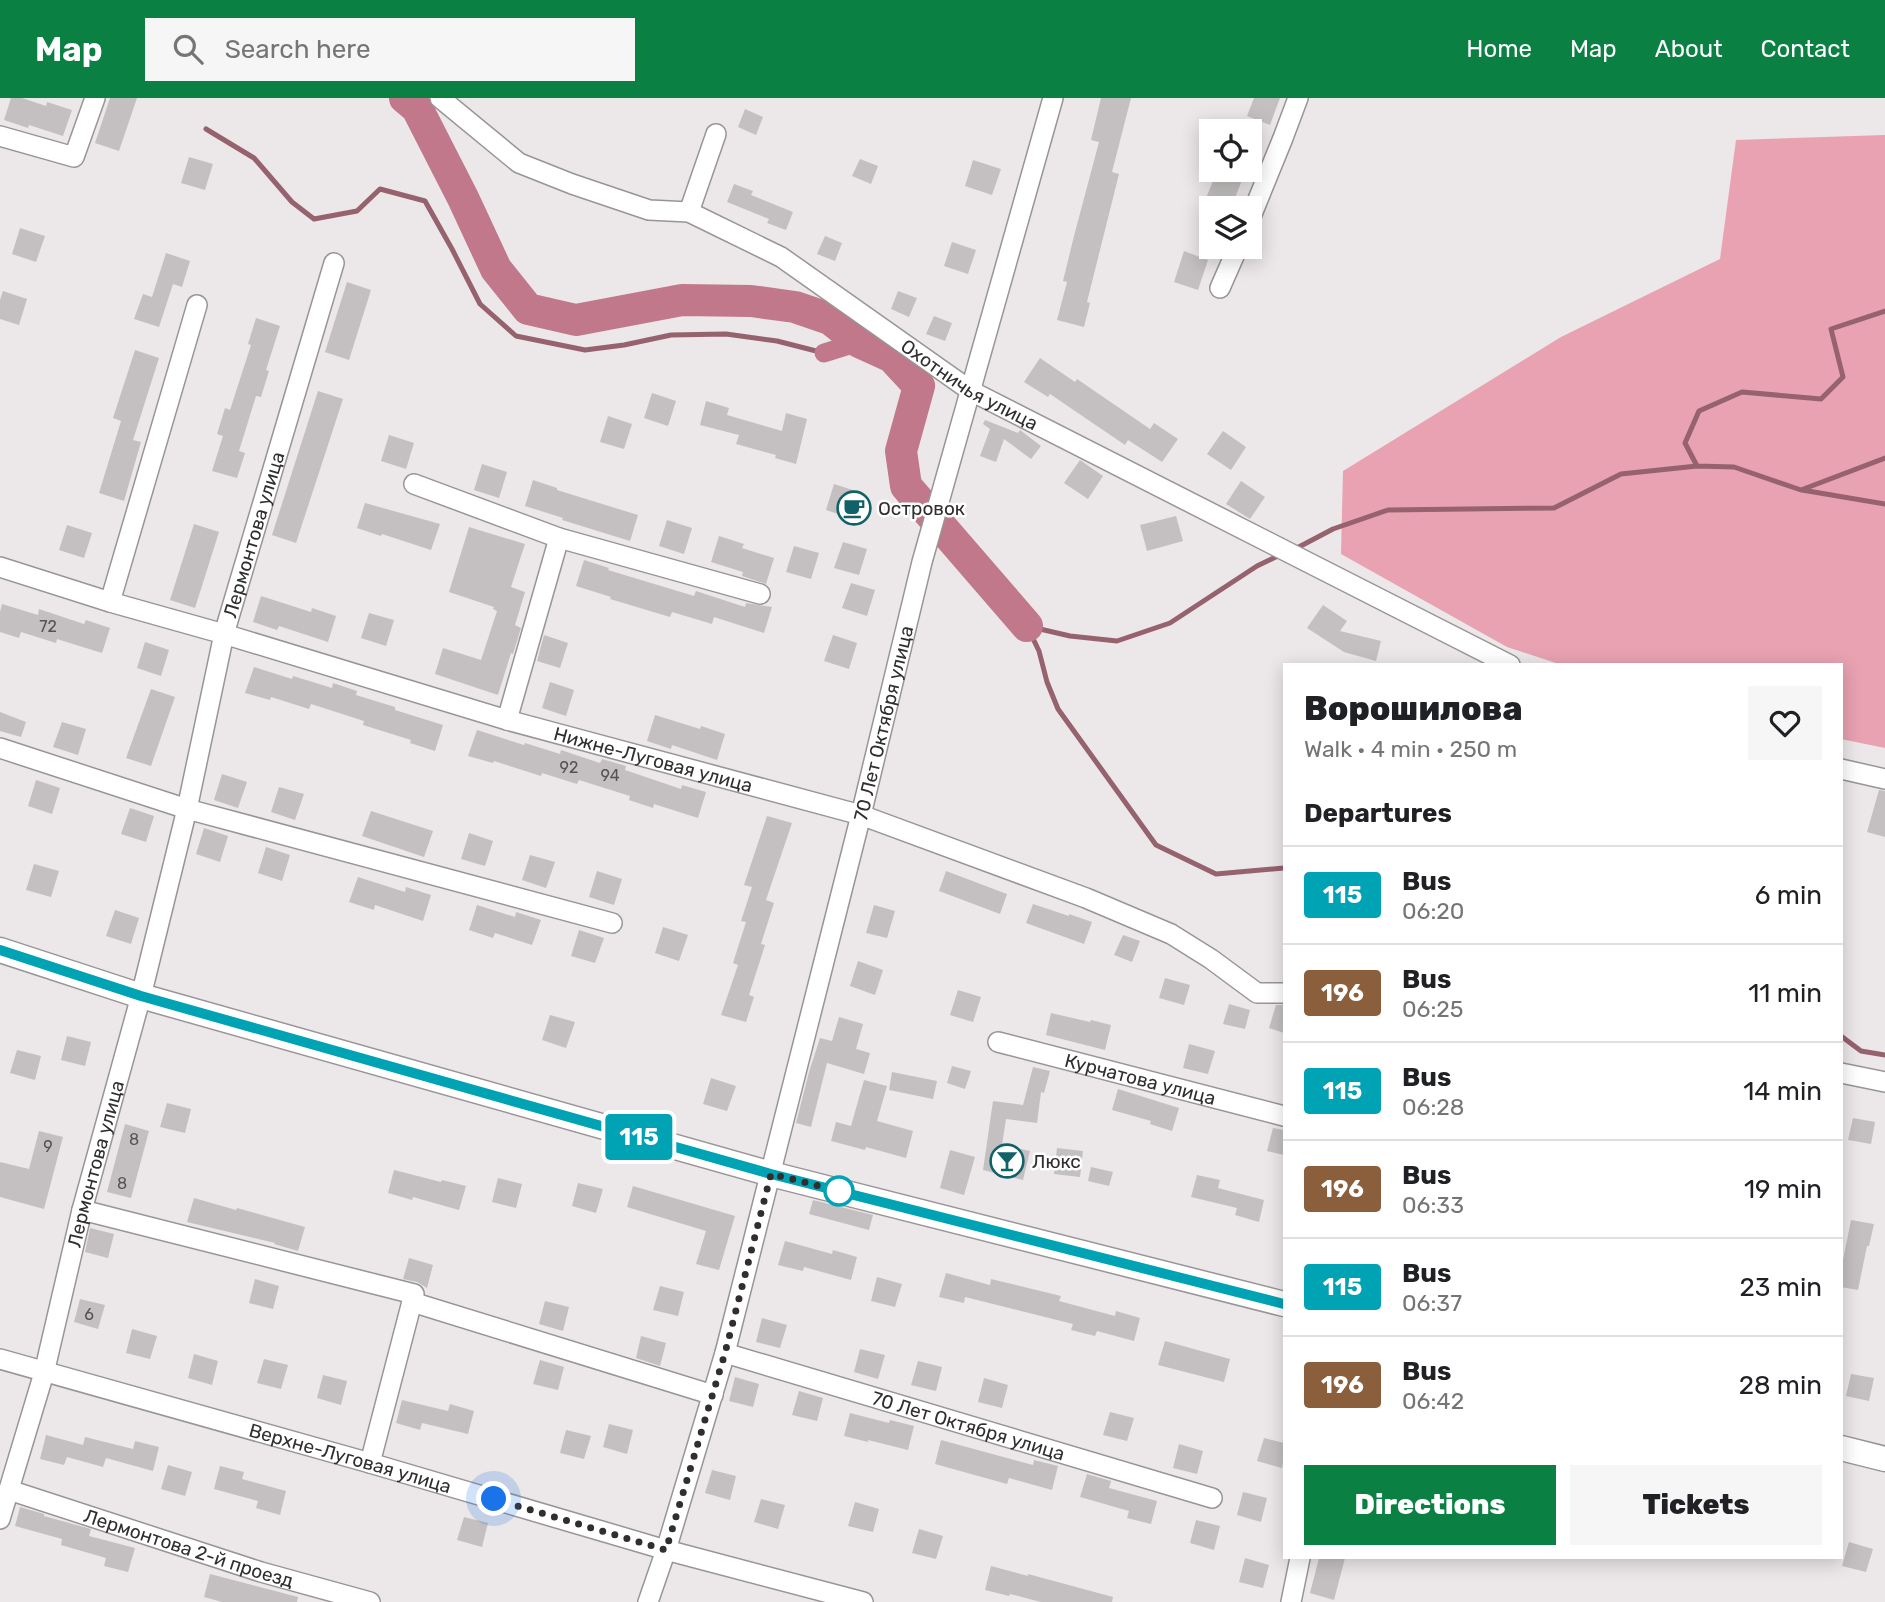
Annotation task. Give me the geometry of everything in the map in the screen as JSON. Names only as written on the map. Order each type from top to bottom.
[{"type":"main road","points":[[0,950],[141,996],[771,1174],[1283,1304]]},
{"type":"main road","points":[[1843,1448],[1885,1459]]},
{"type":"street","points":[[0,136],[74,157],[95,98]]},
{"type":"street","name":"Охотничья улица","points":[[440,98],[519,163],[649,210],[689,212],[781,257],[971,391],[1506,663]]},
{"type":"street","name":"70 Лет Октября улица","points":[[648,1602],[725,1353],[922,562],[1054,98]]},
{"type":"street","points":[[1259,196],[1298,98]]},
{"type":"street","points":[[689,212],[716,134]]},
{"type":"street","points":[[1220,288],[1233,259]]},
{"type":"street","name":"Лермонтова улица","points":[[0,1519],[44,1373],[82,1210],[141,996],[187,809],[224,634],[334,263]]},
{"type":"street","points":[[110,602],[197,305]]},
{"type":"street","points":[[414,484],[559,538],[760,594]]},
{"type":"street","points":[[508,720],[559,538]]},
{"type":"street","name":"Нижне-Луговая улица","points":[[0,567],[508,720],[861,815],[1086,898],[1171,934],[1257,993],[1283,993]]},
{"type":"street","points":[[0,748],[187,809],[612,923]]},
{"type":"street","points":[[1843,769],[1885,779]]},
{"type":"street","name":"Курчатова улица","points":[[998,1042],[1283,1116]]},
{"type":"street","points":[[1843,1073],[1885,1082]]},
{"type":"street","points":[[82,1210],[413,1298],[713,1395]]},
{"type":"street","points":[[370,1463],[413,1298]]},
{"type":"street","name":"70 Лет Октября улица","points":[[725,1353],[1212,1498]]},
{"type":"street","name":"Верхне-Луговая улица","points":[[0,1359],[666,1550],[863,1602]]},
{"type":"street","name":"Лермонтова 2-й проезд","points":[[9,1490],[261,1572],[370,1602]]},
{"type":"street","points":[[1291,1602],[1300,1559]]},
{"type":"shaded area","points":[[1885,135],[1885,748],[1843,739],[1843,663],[1556,663],[1507,647],[1341,554],[1343,471],[1561,337],[1720,259],[1736,140]]},
{"type":"building","points":[[11,98],[22,98],[46,106],[47,102],[72,110],[63,136],[4,120]]},
{"type":"building","points":[[110,98],[137,98],[119,151],[95,143]]},
{"type":"building","points":[[1101,98],[1131,98],[1112,172],[1119,174],[1087,302],[1090,303],[1084,327],[1057,320],[1067,282],[1063,281],[1099,142],[1091,140]]},
{"type":"building","points":[[1254,98],[1280,98],[1270,125],[1262,122],[1262,119],[1247,116]]},
{"type":"building","points":[[745,109],[763,117],[756,135],[738,127]]},
{"type":"building","points":[[189,157],[213,164],[205,190],[181,183]]},
{"type":"building","points":[[860,159],[878,166],[871,184],[852,176]]},
{"type":"building","points":[[973,160],[1001,169],[992,195],[965,186]]},
{"type":"building","points":[[1213,182],[1241,182],[1236,196],[1207,196]]},
{"type":"building","points":[[734,184],[753,191],[751,195],[793,212],[786,230],[767,223],[769,219],[727,202]]},
{"type":"building","points":[[20,228],[45,236],[36,262],[12,254]]},
{"type":"building","points":[[825,236],[842,243],[835,261],[817,254]]},
{"type":"building","points":[[952,242],[976,250],[968,274],[944,266]]},
{"type":"building","points":[[1184,251],[1199,259],[1208,260],[1198,290],[1174,282]]},
{"type":"building","points":[[166,253],[190,261],[182,287],[173,284],[159,327],[134,319],[143,294],[152,297]]},
{"type":"building","points":[[347,282],[371,290],[349,360],[325,352]]},
{"type":"building","points":[[3,291],[27,299],[19,325],[0,319]]},
{"type":"building","points":[[898,291],[917,298],[909,317],[891,309]]},
{"type":"building","points":[[934,316],[952,323],[945,341],[926,334]]},
{"type":"building","points":[[256,318],[280,326],[266,370],[269,371],[261,397],[256,396],[239,451],[245,453],[237,478],[212,471],[223,436],[217,434],[225,408],[230,410],[251,345],[248,344]]},
{"type":"building","points":[[135,350],[159,358],[133,440],[141,442],[124,501],[99,493],[121,421],[113,418]]},
{"type":"building","points":[[1040,358],[1075,382],[1077,379],[1150,429],[1154,423],[1178,439],[1162,462],[1128,440],[1125,445],[1050,394],[1048,397],[1024,382]]},
{"type":"building","points":[[318,391],[343,399],[296,543],[272,535]]},
{"type":"building","points":[[652,393],[676,401],[668,426],[644,418]]},
{"type":"building","points":[[706,401],[729,408],[727,415],[782,431],[786,413],[807,419],[796,464],[775,458],[776,455],[736,444],[739,435],[700,425]]},
{"type":"building","points":[[608,416],[632,424],[624,449],[600,442]]},
{"type":"building","points":[[985,420],[1018,433],[1020,430],[1041,446],[1031,459],[1004,439],[996,462],[980,456],[990,429],[983,424]]},
{"type":"building","points":[[1223,431],[1246,447],[1231,470],[1207,454]]},
{"type":"building","points":[[389,435],[414,443],[406,469],[381,461]]},
{"type":"building","points":[[1080,460],[1103,476],[1088,499],[1064,483]]},
{"type":"building","points":[[482,464],[507,472],[499,498],[474,490]]},
{"type":"building","points":[[533,480],[638,515],[630,541],[525,506]]},
{"type":"building","points":[[1241,481],[1265,497],[1250,519],[1226,504]]},
{"type":"building","points":[[834,484],[859,492],[850,518],[826,510]]},
{"type":"building","points":[[365,503],[440,524],[431,550],[357,528]]},
{"type":"building","points":[[1176,516],[1183,541],[1147,551],[1140,525]]},
{"type":"building","points":[[667,520],[692,528],[684,554],[659,546]]},
{"type":"building","points":[[194,524],[219,532],[195,608],[170,600]]},
{"type":"building","points":[[67,525],[92,533],[84,558],[59,550]]},
{"type":"building","points":[[469,527],[525,544],[511,587],[525,592],[515,625],[521,628],[498,695],[435,674],[443,648],[481,660],[497,611],[494,607],[449,592]]},
{"type":"building","points":[[719,536],[744,544],[742,548],[774,558],[766,584],[742,576],[743,572],[711,562]]},
{"type":"building","points":[[843,542],[867,549],[859,575],[834,568]]},
{"type":"building","points":[[794,546],[819,553],[811,579],[786,572]]},
{"type":"building","points":[[584,560],[694,596],[696,591],[745,607],[746,603],[772,607],[764,633],[714,617],[712,624],[672,612],[670,617],[576,586]]},
{"type":"building","points":[[851,583],[875,590],[867,616],[842,608]]},
{"type":"building","points":[[261,596],[311,612],[312,608],[336,616],[328,642],[279,626],[277,630],[253,622]]},
{"type":"building","points":[[2,604],[38,615],[39,609],[84,624],[86,620],[110,628],[102,653],[57,639],[56,643],[21,632],[19,638],[0,632]]},
{"type":"building","points":[[1323,605],[1347,621],[1340,631],[1381,641],[1376,661],[1344,652],[1307,628]]},
{"type":"building","points":[[369,613],[394,620],[386,646],[361,638]]},
{"type":"building","points":[[544,635],[568,643],[560,668],[537,661]]},
{"type":"building","points":[[833,635],[857,643],[849,669],[824,661]]},
{"type":"building","points":[[145,642],[169,650],[161,676],[137,668]]},
{"type":"building","points":[[254,667],[332,688],[333,683],[357,691],[356,695],[395,707],[395,710],[443,725],[435,751],[410,743],[411,740],[363,725],[364,721],[311,704],[309,709],[271,697],[270,700],[245,693]]},
{"type":"building","points":[[550,682],[574,690],[566,716],[542,708]]},
{"type":"building","points":[[151,689],[175,697],[151,766],[126,758]]},
{"type":"building","points":[[0,712],[26,722],[21,737],[0,731]]},
{"type":"building","points":[[655,715],[725,734],[717,760],[672,745],[671,749],[647,741]]},
{"type":"building","points":[[62,722],[86,729],[78,755],[53,747]]},
{"type":"building","points":[[477,730],[560,754],[561,750],[600,763],[602,759],[626,766],[625,770],[681,789],[682,785],[706,792],[698,818],[654,804],[653,808],[629,800],[630,796],[579,780],[577,784],[468,756]]},
{"type":"building","points":[[222,774],[247,782],[238,808],[214,800]]},
{"type":"building","points":[[36,780],[60,788],[52,814],[28,806]]},
{"type":"building","points":[[279,787],[304,794],[295,820],[271,812]]},
{"type":"building","points":[[1879,790],[1885,791],[1885,837],[1867,832]]},
{"type":"building","points":[[130,808],[154,816],[146,842],[121,834]]},
{"type":"building","points":[[371,811],[433,831],[424,857],[362,836]]},
{"type":"building","points":[[767,816],[792,823],[766,900],[774,903],[761,944],[765,945],[749,995],[754,997],[746,1022],[721,1015],[738,965],[733,963],[746,922],[741,921],[752,887],[744,885]]},
{"type":"building","points":[[204,828],[228,836],[220,862],[196,854]]},
{"type":"building","points":[[469,833],[493,841],[485,866],[461,859]]},
{"type":"building","points":[[266,847],[290,855],[282,881],[258,873]]},
{"type":"building","points":[[530,855],[555,862],[546,888],[522,880]]},
{"type":"building","points":[[34,864],[59,871],[51,897],[26,890]]},
{"type":"building","points":[[597,871],[622,879],[614,905],[589,897]]},
{"type":"building","points":[[946,871],[1007,894],[1000,914],[939,891]]},
{"type":"building","points":[[358,877],[405,892],[406,887],[431,895],[423,921],[375,905],[374,910],[349,902]]},
{"type":"building","points":[[1033,904],[1092,922],[1084,944],[1026,923]]},
{"type":"building","points":[[477,905],[515,917],[516,912],[541,920],[532,945],[495,933],[493,938],[469,930]]},
{"type":"building","points":[[874,905],[895,911],[887,938],[866,933]]},
{"type":"building","points":[[115,910],[139,918],[131,944],[106,936]]},
{"type":"building","points":[[663,927],[688,935],[679,961],[655,953]]},
{"type":"building","points":[[579,930],[604,938],[595,963],[571,956]]},
{"type":"building","points":[[1123,935],[1140,941],[1132,962],[1114,955]]},
{"type":"building","points":[[858,961],[883,970],[875,995],[850,986]]},
{"type":"building","points":[[1165,978],[1190,985],[1184,1005],[1159,998]]},
{"type":"building","points":[[958,990],[981,997],[973,1022],[950,1015]]},
{"type":"building","points":[[1229,1004],[1250,1010],[1245,1029],[1223,1024]]},
{"type":"building","points":[[1276,1005],[1283,1005],[1283,1033],[1269,1028]]},
{"type":"building","points":[[1051,1013],[1111,1025],[1105,1050],[1046,1035]]},
{"type":"building","points":[[550,1015],[575,1022],[566,1048],[542,1040]]},
{"type":"building","points":[[839,1017],[863,1024],[856,1049],[870,1053],[864,1074],[827,1063],[811,1127],[796,1123],[820,1038],[832,1041]]},
{"type":"building","points":[[67,1036],[91,1042],[85,1066],[61,1060]]},
{"type":"building","points":[[1189,1044],[1215,1051],[1208,1074],[1183,1068]]},
{"type":"building","points":[[17,1050],[41,1056],[35,1080],[10,1073]]},
{"type":"building","points":[[952,1066],[971,1071],[965,1089],[947,1083]]},
{"type":"building","points":[[1033,1067],[1050,1071],[1044,1093],[1041,1092],[1037,1123],[1006,1119],[1002,1145],[1030,1151],[1023,1180],[983,1170],[993,1101],[1023,1105]]},
{"type":"building","points":[[892,1072],[937,1081],[933,1099],[889,1090]]},
{"type":"building","points":[[711,1078],[736,1086],[727,1111],[703,1104]]},
{"type":"building","points":[[864,1080],[887,1086],[877,1121],[913,1131],[906,1158],[831,1141],[836,1122],[851,1126]]},
{"type":"building","points":[[1118,1089],[1179,1108],[1172,1131],[1150,1124],[1151,1121],[1112,1110]]},
{"type":"building","points":[[167,1103],[191,1109],[185,1133],[160,1127]]},
{"type":"building","points":[[1853,1118],[1875,1122],[1871,1144],[1848,1140]]},
{"type":"building","points":[[125,1124],[149,1131],[131,1198],[107,1192]]},
{"type":"building","points":[[1273,1128],[1283,1130],[1283,1155],[1267,1151]]},
{"type":"building","points":[[39,1131],[63,1137],[44,1209],[0,1197],[0,1162],[29,1169]]},
{"type":"building","points":[[1057,1148],[1083,1151],[1080,1177],[1054,1174]]},
{"type":"building","points":[[950,1150],[975,1157],[964,1195],[940,1188]]},
{"type":"building","points":[[1091,1167],[1113,1172],[1109,1186],[1088,1181]]},
{"type":"building","points":[[394,1170],[466,1186],[459,1210],[388,1193]]},
{"type":"building","points":[[1197,1175],[1220,1180],[1218,1188],[1264,1200],[1259,1222],[1235,1215],[1237,1208],[1191,1197]]},
{"type":"building","points":[[498,1178],[522,1184],[516,1208],[492,1202]]},
{"type":"building","points":[[578,1183],[603,1189],[596,1213],[572,1206]]},
{"type":"building","points":[[633,1186],[735,1216],[719,1270],[696,1264],[706,1231],[627,1207]]},
{"type":"building","points":[[194,1198],[305,1227],[298,1251],[187,1222]]},
{"type":"building","points":[[813,1200],[873,1215],[869,1230],[809,1214]]},
{"type":"building","points":[[1851,1220],[1874,1224],[1858,1290],[1843,1287],[1843,1260]]},
{"type":"building","points":[[90,1228],[114,1234],[108,1258],[85,1252]]},
{"type":"building","points":[[785,1241],[832,1254],[833,1250],[857,1257],[851,1280],[804,1267],[803,1271],[778,1265]]},
{"type":"building","points":[[409,1258],[433,1265],[427,1288],[417,1282],[403,1279]]},
{"type":"building","points":[[946,1273],[990,1285],[991,1279],[1061,1296],[1059,1301],[1115,1316],[1116,1311],[1140,1318],[1134,1341],[1097,1331],[1095,1336],[1071,1330],[1073,1324],[965,1297],[964,1303],[939,1297]]},
{"type":"building","points":[[877,1277],[902,1284],[895,1307],[871,1301]]},
{"type":"building","points":[[255,1279],[279,1286],[273,1309],[249,1303]]},
{"type":"building","points":[[660,1286],[684,1292],[678,1316],[653,1310]]},
{"type":"building","points":[[80,1299],[105,1305],[98,1329],[74,1322]]},
{"type":"building","points":[[545,1301],[569,1307],[563,1331],[539,1324]]},
{"type":"building","points":[[762,1318],[787,1325],[780,1348],[756,1342]]},
{"type":"building","points":[[132,1329],[157,1336],[150,1359],[126,1353]]},
{"type":"building","points":[[641,1336],[666,1343],[660,1366],[636,1358]]},
{"type":"building","points":[[1165,1341],[1230,1359],[1224,1382],[1158,1365]]},
{"type":"building","points":[[860,1349],[885,1355],[878,1379],[854,1372]]},
{"type":"building","points":[[194,1354],[218,1361],[212,1385],[188,1378]]},
{"type":"building","points":[[264,1359],[288,1365],[281,1389],[257,1383]]},
{"type":"building","points":[[540,1360],[564,1367],[558,1390],[533,1384]]},
{"type":"building","points":[[918,1361],[942,1367],[936,1391],[911,1385]]},
{"type":"building","points":[[1851,1374],[1874,1378],[1869,1401],[1846,1396]]},
{"type":"building","points":[[323,1375],[347,1381],[341,1405],[317,1398]]},
{"type":"building","points":[[735,1377],[759,1384],[753,1407],[729,1401]]},
{"type":"building","points":[[984,1378],[1008,1385],[1002,1408],[978,1402]]},
{"type":"building","points":[[799,1391],[823,1398],[817,1421],[792,1415]]},
{"type":"building","points":[[402,1400],[448,1411],[450,1404],[474,1411],[468,1434],[422,1423],[420,1430],[396,1423]]},
{"type":"building","points":[[1110,1412],[1134,1418],[1127,1441],[1103,1435]]},
{"type":"building","points":[[850,1413],[914,1426],[908,1450],[844,1436]]},
{"type":"building","points":[[609,1424],[633,1430],[627,1454],[603,1447]]},
{"type":"building","points":[[566,1430],[591,1436],[584,1459],[560,1453]]},
{"type":"building","points":[[46,1435],[83,1445],[85,1437],[133,1449],[135,1441],[159,1447],[153,1471],[106,1458],[103,1467],[67,1457],[64,1465],[40,1459]]},
{"type":"building","points":[[1264,1438],[1283,1443],[1282,1468],[1257,1461]]},
{"type":"building","points":[[941,1440],[1033,1465],[1034,1460],[1058,1466],[1052,1490],[1009,1478],[1007,1484],[935,1464]]},
{"type":"building","points":[[1179,1444],[1203,1451],[1197,1474],[1173,1468]]},
{"type":"building","points":[[168,1465],[192,1472],[185,1496],[161,1489]]},
{"type":"building","points":[[220,1466],[244,1472],[242,1479],[286,1491],[280,1515],[256,1508],[258,1501],[214,1489]]},
{"type":"building","points":[[712,1470],[736,1476],[730,1500],[705,1493]]},
{"type":"building","points":[[1087,1474],[1111,1481],[1109,1488],[1157,1501],[1151,1524],[1127,1518],[1129,1511],[1080,1497]]},
{"type":"building","points":[[1243,1492],[1267,1498],[1261,1522],[1237,1515]]},
{"type":"building","points":[[761,1499],[785,1505],[778,1529],[754,1522]]},
{"type":"building","points":[[855,1502],[879,1509],[873,1532],[848,1526]]},
{"type":"building","points":[[20,1507],[91,1529],[89,1536],[135,1548],[128,1572],[104,1566],[106,1558],[61,1545],[62,1539],[15,1526]]},
{"type":"building","points":[[464,1517],[488,1523],[482,1547],[457,1540]]},
{"type":"building","points":[[1196,1520],[1220,1526],[1214,1550],[1190,1543]]},
{"type":"building","points":[[919,1529],[943,1536],[936,1559],[912,1553]]},
{"type":"building","points":[[1849,1542],[1873,1549],[1866,1572],[1842,1566]]},
{"type":"building","points":[[1245,1558],[1269,1565],[1263,1588],[1239,1582]]},
{"type":"building","points":[[1319,1559],[1345,1559],[1334,1600],[1310,1593]]},
{"type":"building","points":[[991,1566],[1113,1597],[1112,1602],[1041,1602],[985,1590]]},
{"type":"building","points":[[210,1574],[298,1597],[297,1602],[222,1602],[204,1597]]},
{"type":"waterway","points":[[405,98],[417,108],[496,269],[528,309],[576,320],[682,300],[751,301],[795,307],[830,319],[859,342],[892,357],[919,386],[901,451],[906,486],[1027,626]]},
{"type":"waterway","points":[[206,129],[254,158],[292,202],[314,219],[357,211],[380,189],[425,201],[480,304],[516,336],[585,350],[671,335],[726,334],[777,341],[824,353]]},
{"type":"waterway","points":[[1697,466],[1685,443],[1699,411],[1742,392],[1821,399],[1843,377],[1831,329],[1885,311]]},
{"type":"waterway","points":[[824,353],[859,342]]},
{"type":"waterway","points":[[1295,549],[1333,529],[1388,510],[1554,508],[1621,474],[1697,466],[1734,467],[1801,490],[1885,458]]},
{"type":"waterway","points":[[1802,490],[1885,504]]},
{"type":"waterway","points":[[1027,626],[1070,636],[1117,641],[1170,623],[1257,566],[1282,554]]},
{"type":"waterway","points":[[1027,626],[1039,651],[1058,709],[1156,845],[1216,874],[1283,868]]},
{"type":"waterway","points":[[1843,1038],[1861,1051],[1885,1055]]},
{"type":"bus line","name":"115","points":[[0,950],[141,996],[771,1174],[1283,1304]]},
{"type":"place","name":"Островок","points":[[854,508]]},
{"type":"place","name":"Люкс","points":[[1007,1161]]},
{"type":"route","points":[[494,1499],[666,1550],[725,1353],[771,1174],[852,1194],[839,1191]]}]
